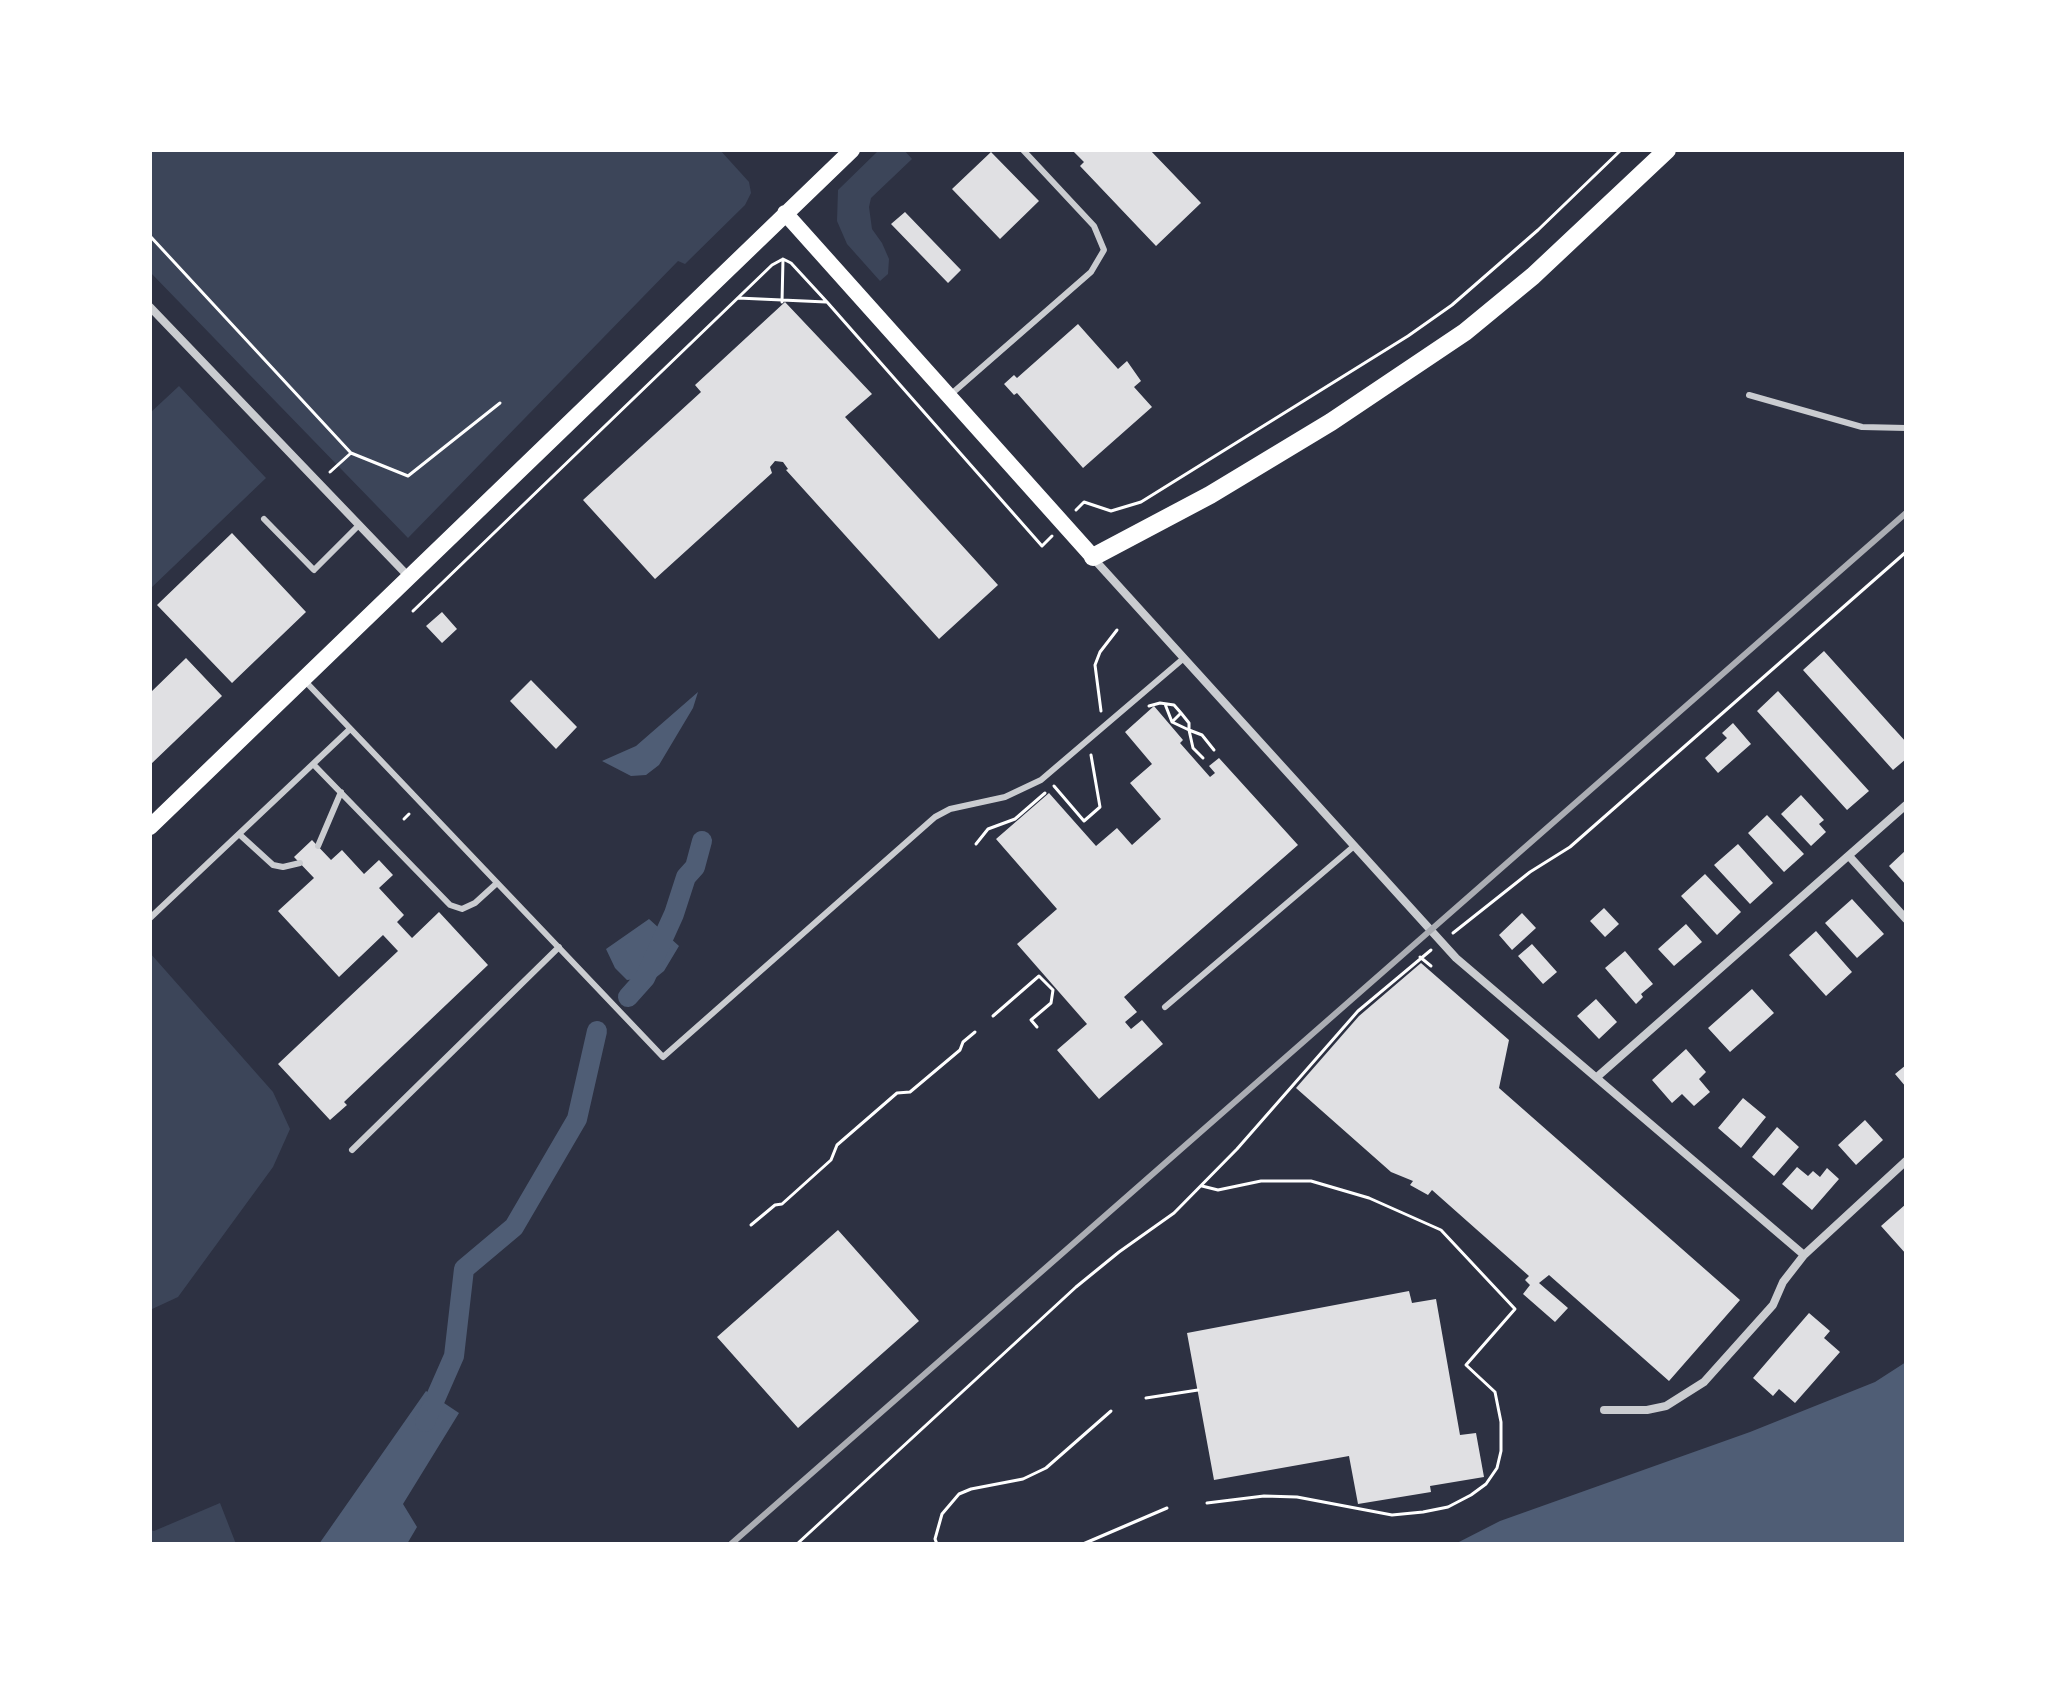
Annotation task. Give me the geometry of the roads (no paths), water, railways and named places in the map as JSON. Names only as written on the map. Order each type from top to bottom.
[{"type":"main road","points":[[150,827],[852,150]]},
{"type":"main road","points":[[785,213],[1093,557],[1224,487],[1371,396],[1465,332],[1543,267],[1667,150]]},
{"type":"street","points":[[150,307],[408,576]]},
{"type":"street","points":[[1093,557],[1456,958],[1804,1255]]},
{"type":"street","points":[[1597,1077],[1906,805]]},
{"type":"street","points":[[1849,856],[1906,919]]},
{"type":"street","points":[[1604,1410],[1647,1410],[1666,1406],[1696,1388],[1773,1305],[1783,1282],[1804,1255],[1906,1161]]},
{"type":"lane","points":[[949,396],[1091,272],[1104,250],[1094,226],[1023,150]]},
{"type":"lane","points":[[1749,395],[1862,427],[1906,428]]},
{"type":"lane","points":[[264,519],[314,570],[359,525]]},
{"type":"lane","points":[[303,679],[663,1057],[935,817],[950,809],[1023,790],[1048,775],[1184,658]]},
{"type":"lane","points":[[150,918],[350,729]]},
{"type":"lane","points":[[313,764],[450,905],[462,909],[475,903],[497,883]]},
{"type":"lane","points":[[318,846],[341,792]]},
{"type":"lane","points":[[239,834],[273,865],[283,867],[300,863]]},
{"type":"lane","points":[[1165,1007],[1353,847]]},
{"type":"lane","points":[[352,1150],[559,947]]},
{"type":"waterway","points":[[628,997],[645,978],[674,914],[686,877],[695,867],[702,841]]},
{"type":"waterway","points":[[425,1422],[454,1356],[464,1269],[514,1227],[577,1119],[597,1031]]},
{"type":"railway","points":[[731,1544],[1906,513]]}]
